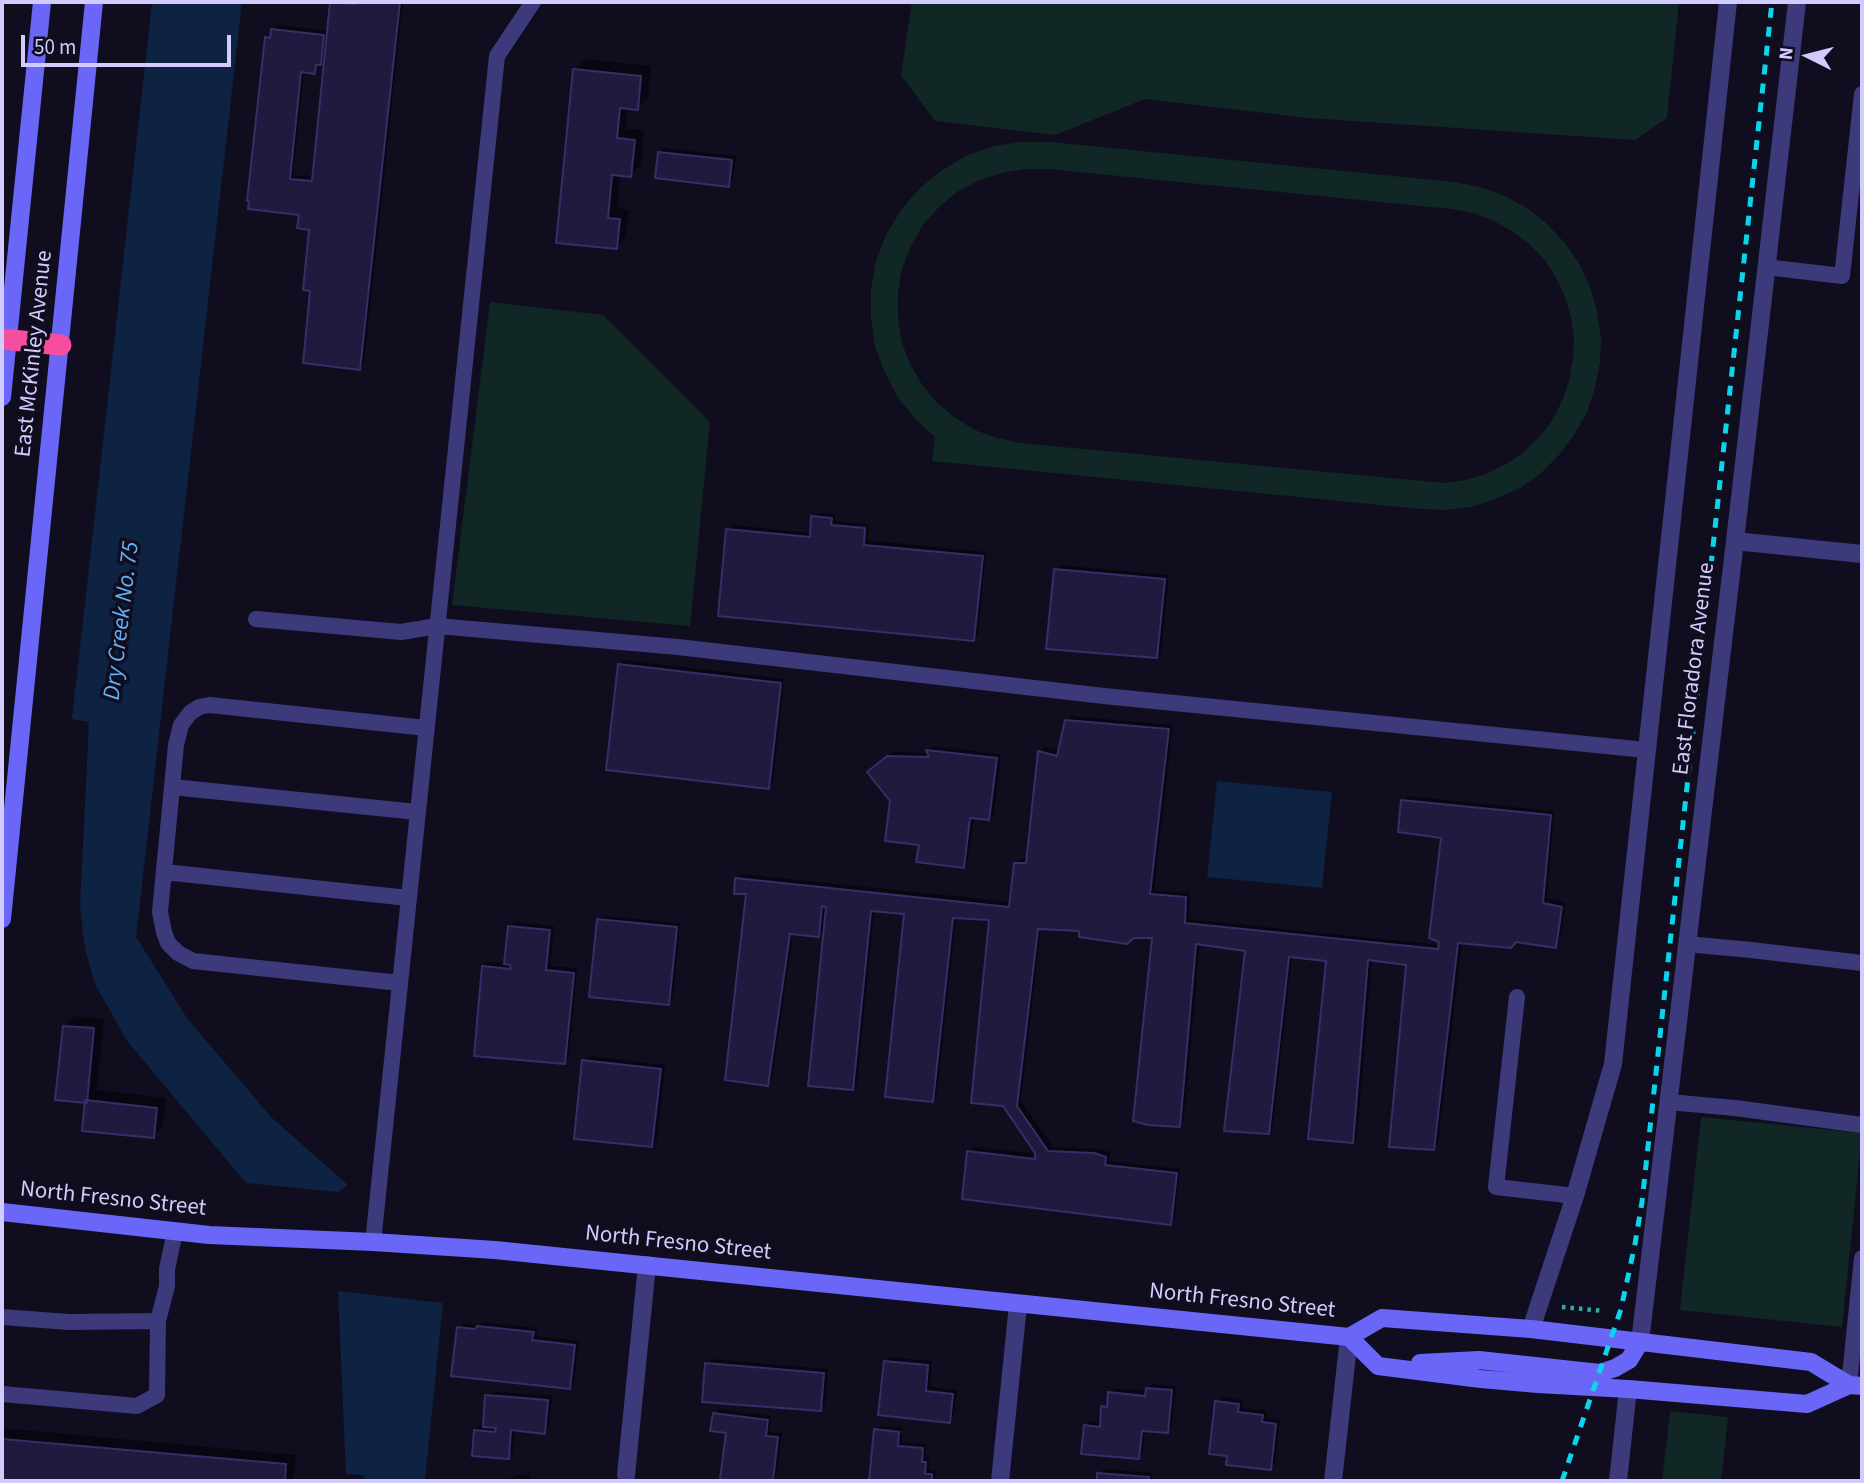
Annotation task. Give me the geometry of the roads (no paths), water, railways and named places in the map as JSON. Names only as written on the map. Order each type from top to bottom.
[{"type":"highway","points":[[5,339],[61,345]]},
{"type":"main road","name":"East McKinley Avenue","points":[[2,397],[5,339],[42,2]]},
{"type":"main road","name":"East McKinley Avenue","points":[[2,919],[94,2]]},
{"type":"main road","name":"North Fresno Street","points":[[2,1212],[209,1235],[495,1250],[1349,1337],[1382,1318],[1531,1329],[1811,1362],[1856,1385]]},
{"type":"main road","name":"North Fresno Street","points":[[1349,1337],[1378,1366]]},
{"type":"main road","points":[[1378,1366],[1479,1360],[1600,1373],[1629,1360],[1640,1342]]},
{"type":"main road","points":[[1378,1366],[1481,1379],[1807,1404],[1856,1385]]},
{"type":"street","name":"East Floradora Avenue","points":[[1531,1329],[1575,1196],[1613,1064],[1728,2]]},
{"type":"street","name":"East Floradora Avenue","points":[[1640,1342],[1797,2]]},
{"type":"street","points":[[1735,541],[1862,554]]},
{"type":"street","points":[[625,1475],[647,1265]]},
{"type":"street","points":[[1000,1481],[1017,1305]]},
{"type":"street","points":[[1333,1481],[1349,1337]]},
{"type":"street","points":[[1618,1481],[1628,1389]]},
{"type":"lane","points":[[370,1242],[400,983],[497,56],[533,2]]},
{"type":"lane","points":[[1766,267],[1842,276],[1862,94]]},
{"type":"lane","points":[[256,619],[401,632],[437,626],[678,647],[1104,696],[1646,750]]},
{"type":"lane","points":[[400,983],[193,961],[178,953],[168,943],[160,912],[176,745],[181,725],[190,713],[199,707],[222,706],[426,728]]},
{"type":"lane","points":[[172,787],[417,812]]},
{"type":"lane","points":[[164,872],[408,898]]},
{"type":"lane","points":[[1687,944],[1862,963]]},
{"type":"lane","points":[[1517,997],[1496,1187],[1575,1196]]},
{"type":"lane","points":[[1669,1102],[1862,1125]]},
{"type":"lane","points":[[2,1394],[137,1406],[156,1395],[158,1321],[167,1286],[167,1269],[175,1231]]},
{"type":"lane","points":[[1856,1385],[1862,1258]]},
{"type":"lane","points":[[2,1317],[69,1322],[158,1321]]},
{"type":"water","name":"Dry Creek No. 75","points":[[152,2],[242,2],[136,937],[187,1018],[271,1117],[348,1185],[338,1192],[246,1183],[127,1041],[95,984],[85,949],[80,906],[89,722],[72,719]]},
{"type":"water","points":[[1217,781],[1332,792],[1322,888],[1207,877]]},
{"type":"water","points":[[338,1291],[443,1303],[425,1481],[363,1481],[364,1475],[346,1474]]},
{"type":"railway","points":[[1562,1481],[1621,1309],[1642,1202],[1772,2]]}]
